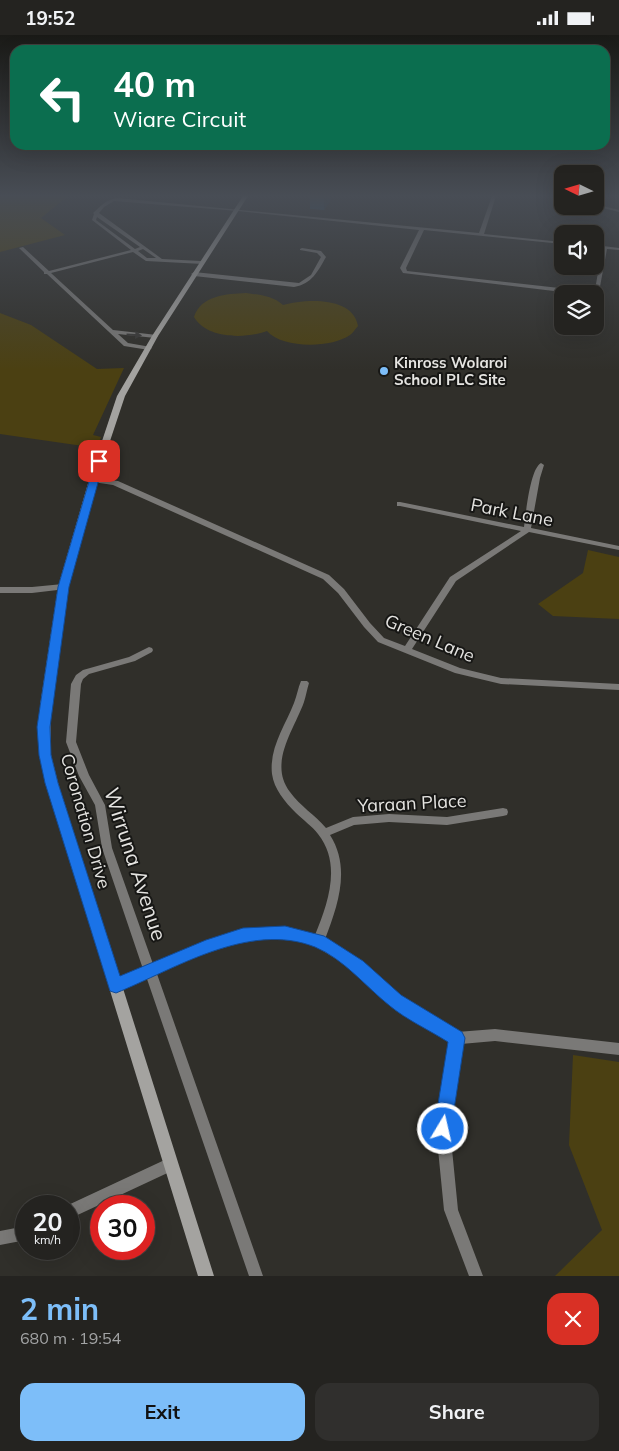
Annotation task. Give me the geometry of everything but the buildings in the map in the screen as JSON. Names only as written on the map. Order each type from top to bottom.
[{"type":"main road","name":"Coronation Drive","points":[[206,1276],[52,783],[45,755],[44,727],[45,706],[63,587],[93,480],[121,396],[155,336],[207,254]]},
{"type":"street","points":[[27,254],[128,346],[149,348]]},
{"type":"street","points":[[46,273],[122,254]]},
{"type":"street","points":[[138,254],[146,259],[201,263]]},
{"type":"street","points":[[152,254],[160,259]]},
{"type":"street","points":[[194,274],[294,285],[304,284],[309,281],[324,257],[323,254]]},
{"type":"street","points":[[411,254],[404,268],[404,272],[410,274],[586,293],[597,291],[604,254]]},
{"type":"street","points":[[113,332],[155,336]]},
{"type":"street","points":[[407,649],[453,579],[527,530],[536,478],[541,465]]},
{"type":"street","name":"Green Lane","points":[[93,480],[115,483],[326,577],[335,585],[372,632],[381,639],[458,671],[501,681],[619,687]]},
{"type":"street","name":"Park Lane","points":[[400,504],[619,548]]},
{"type":"street","points":[[0,590],[32,590],[63,587]]},
{"type":"street","name":"Wirruna Avenue","points":[[149,650],[132,659],[86,672],[79,677],[76,684],[71,732],[74,754],[100,805],[107,848],[256,1276]]},
{"type":"street","points":[[304,683],[299,704],[279,748],[277,776],[290,801],[324,833],[332,850],[337,877],[333,905],[318,941]]},
{"type":"street","name":"Yaraan Place","points":[[324,833],[353,821],[389,818],[447,821],[503,811]]},
{"type":"street","points":[[116,986],[206,947],[243,935],[285,933],[318,941],[358,966],[396,1001],[456,1038],[495,1035],[619,1049]]},
{"type":"street","points":[[456,1038],[443,1129],[451,1210],[476,1276]]},
{"type":"street","points":[[80,1207],[171,1164]]},
{"type":"street","points":[[0,1238],[15,1235]]},
{"type":"shaded area","points":[[246,293],[271,298],[283,305],[315,301],[338,305],[347,309],[354,316],[358,326],[351,334],[342,339],[307,345],[284,341],[274,337],[267,331],[238,336],[217,333],[208,330],[194,317],[202,304],[209,300],[223,295]]},
{"type":"shaded area","points":[[0,313],[31,325],[97,369],[124,368],[93,435],[101,437],[97,448],[0,434]]},
{"type":"shaded area","points":[[588,550],[619,557],[619,619],[553,616],[538,604],[583,573]]},
{"type":"shaded area","points":[[573,1055],[619,1062],[619,1276],[555,1276],[602,1230],[569,1145]]},
{"type":"place","name":"Kinross Wolaroi School PLC Site","points":[[384,371]]},
{"type":"route","points":[[99,461],[63,587],[45,706],[44,727],[45,755],[52,783],[116,986],[206,947],[243,935],[285,933],[304,936],[318,941],[358,966],[396,1001],[456,1038],[443,1129]]}]
